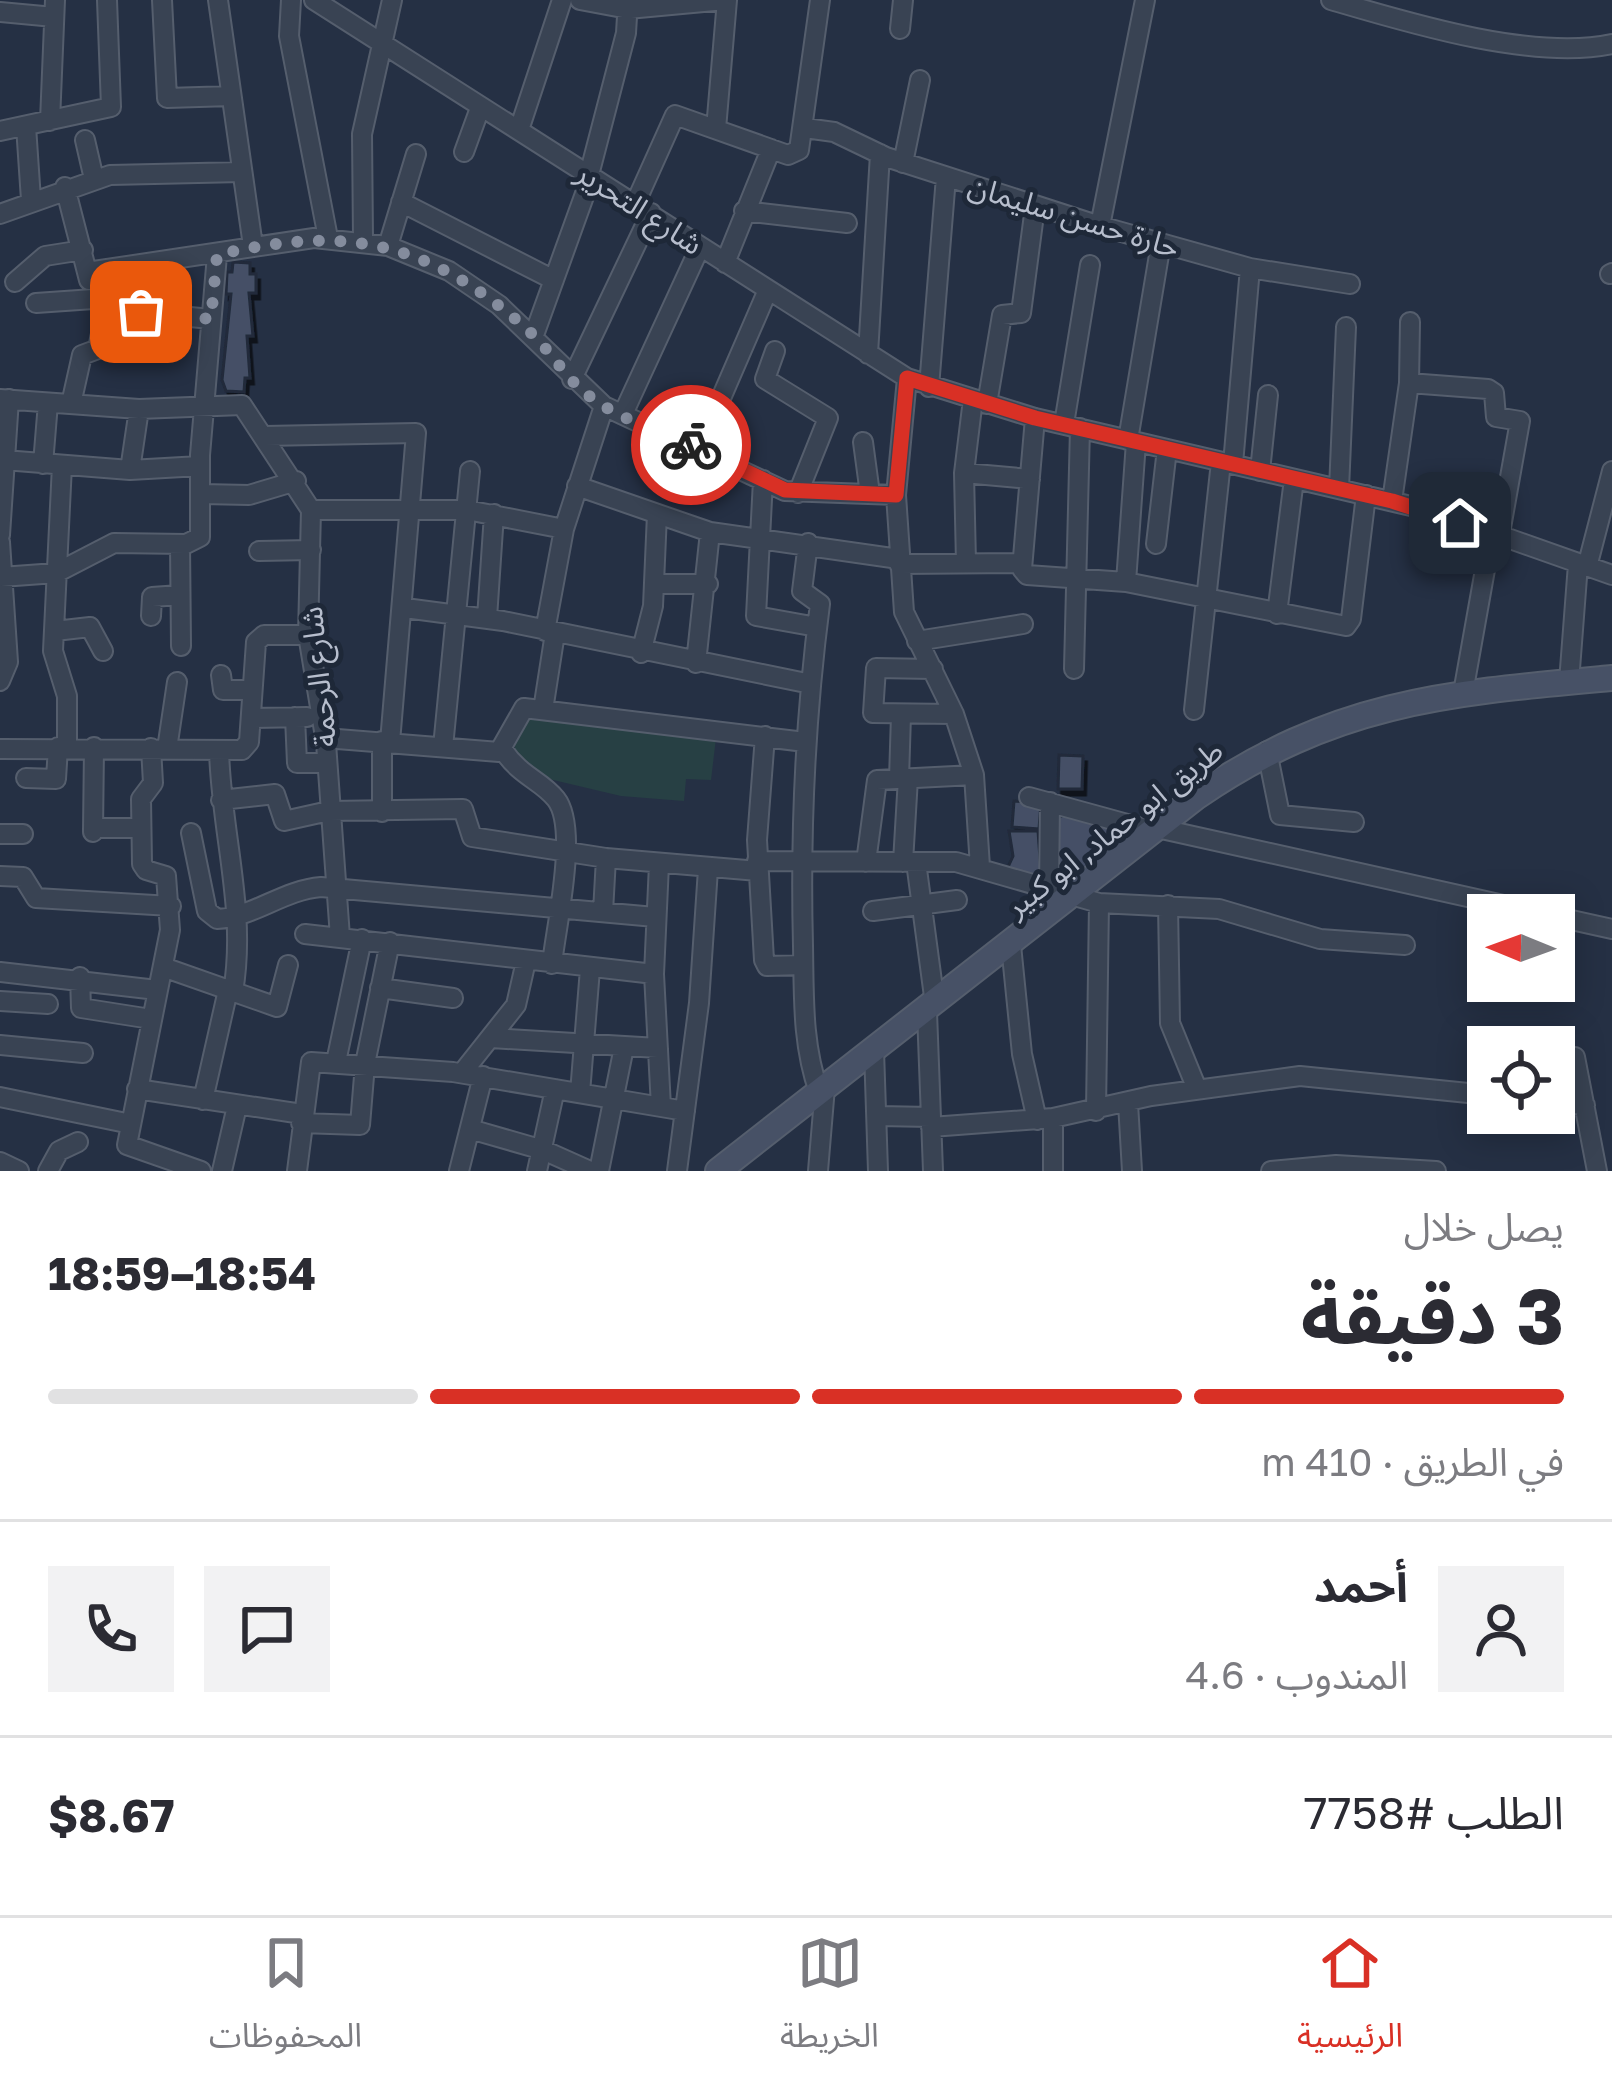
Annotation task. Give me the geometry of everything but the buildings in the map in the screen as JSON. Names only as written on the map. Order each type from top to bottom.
[{"type":"main road","name":"طريق ابو حماد, ابو كبير","points":[[718,1171],[1011,945],[1061,894],[1267,751],[1373,710],[1463,693],[1612,678]]},
{"type":"street","points":[[0,131],[108,109],[113,97],[107,0]]},
{"type":"street","points":[[162,0],[167,98],[231,95]]},
{"type":"street","points":[[218,0],[254,246]]},
{"type":"street","points":[[291,0],[289,35],[328,238]]},
{"type":"street","name":"شارع التحرير","points":[[314,0],[907,378],[1035,418],[1392,501],[1612,575]]},
{"type":"street","points":[[363,239],[362,134],[392,0]]},
{"type":"street","points":[[520,130],[562,0]]},
{"type":"street","points":[[580,0],[628,5],[726,0],[716,129]]},
{"type":"street","points":[[572,380],[643,208],[672,116],[794,154],[803,136],[820,0]]},
{"type":"street","points":[[899,29],[903,0]]},
{"type":"street","points":[[1100,226],[1145,0]]},
{"type":"street","points":[[1331,0],[1564,48],[1612,44]]},
{"type":"street","points":[[534,335],[590,176],[628,5]]},
{"type":"street","points":[[0,12],[55,9],[50,122]]},
{"type":"street","points":[[904,163],[920,80]]},
{"type":"street","points":[[464,152],[480,108]]},
{"type":"street","points":[[26,127],[31,200]]},
{"type":"street","name":"حارة حسن سليمان","points":[[803,136],[834,132],[904,163],[1035,207],[1250,268],[1349,284]]},
{"type":"street","points":[[86,140],[94,178]]},
{"type":"street","points":[[725,263],[771,149]]},
{"type":"street","points":[[388,246],[416,154]]},
{"type":"street","points":[[868,354],[880,154]]},
{"type":"street","points":[[0,214],[94,178],[143,171],[242,172]]},
{"type":"street","points":[[929,387],[946,177]]},
{"type":"street","points":[[65,187],[87,272],[102,301],[98,349],[82,355],[71,404]]},
{"type":"street","points":[[400,202],[554,280]]},
{"type":"street","points":[[966,563],[964,473],[1002,315],[1020,314],[1035,207]]},
{"type":"street","points":[[744,211],[847,223]]},
{"type":"street","points":[[87,272],[254,246],[363,239],[467,282],[534,335],[572,380],[604,406],[798,493],[896,495]]},
{"type":"street","points":[[1126,581],[1132,441],[1160,243]]},
{"type":"street","points":[[623,414],[700,247]]},
{"type":"street","points":[[15,282],[45,256],[83,250]]},
{"type":"street","points":[[1,577],[56,573],[114,543],[179,544],[200,537],[200,466],[217,255]]},
{"type":"street","points":[[1074,669],[1077,577],[1072,426],[1090,266]]},
{"type":"street","points":[[1194,710],[1250,268]]},
{"type":"street","points":[[700,449],[767,292]]},
{"type":"street","points":[[36,303],[102,301],[211,319]]},
{"type":"street","points":[[1392,501],[1409,383],[1410,322]]},
{"type":"street","points":[[1339,489],[1346,327]]},
{"type":"street","points":[[775,351],[765,379],[828,418],[798,493]]},
{"type":"street","points":[[907,378],[896,495],[907,621],[953,714],[974,775],[980,867]]},
{"type":"street","points":[[1409,383],[1488,388],[1494,393],[1496,417],[1520,423],[1463,693]]},
{"type":"street","points":[[1260,471],[1268,395]]},
{"type":"street","points":[[0,681],[4,399],[139,409],[204,405]]},
{"type":"street","points":[[26,778],[56,779],[67,696],[54,658],[56,573],[48,403]]},
{"type":"street","name":"شارع الرحمة","points":[[204,405],[242,405],[311,510],[308,635],[323,727],[340,937]]},
{"type":"street","points":[[502,750],[533,709],[550,632],[564,529],[604,406]]},
{"type":"street","points":[[130,470],[139,409]]},
{"type":"street","points":[[1026,569],[1035,418]]},
{"type":"street","points":[[265,436],[416,433],[405,608],[386,741],[382,812]]},
{"type":"street","points":[[863,442],[870,494]]},
{"type":"street","points":[[1156,544],[1167,449]]},
{"type":"street","points":[[4,460],[130,470],[200,466]]},
{"type":"street","points":[[443,747],[470,470]]},
{"type":"street","points":[[1569,682],[1583,565],[1612,471]]},
{"type":"street","points":[[964,473],[1030,479]]},
{"type":"street","points":[[1277,614],[1294,479]]},
{"type":"street","points":[[763,480],[756,616],[817,627]]},
{"type":"street","points":[[202,494],[249,495],[296,481]]},
{"type":"street","points":[[577,486],[710,532],[808,543],[899,561],[966,563],[1126,581],[1336,627],[1349,623],[1366,495]]},
{"type":"street","points":[[311,510],[412,506],[466,510],[564,529]]},
{"type":"street","points":[[487,618],[494,514]]},
{"type":"street","points":[[641,653],[653,584],[657,514]]},
{"type":"street","points":[[696,663],[710,532]]},
{"type":"street","points":[[808,543],[802,591],[820,602],[800,862],[806,1045],[822,1089],[818,1171]]},
{"type":"street","points":[[179,544],[181,646]]},
{"type":"street","points":[[259,551],[311,550]]},
{"type":"street","points":[[653,584],[708,584]]},
{"type":"street","points":[[151,616],[152,597],[180,595]]},
{"type":"street","points":[[405,608],[487,618],[811,684]]},
{"type":"street","points":[[917,640],[1023,624]]},
{"type":"street","points":[[55,632],[90,627],[103,651]]},
{"type":"street","points":[[0,749],[247,747],[257,639],[308,635]]},
{"type":"street","points":[[933,670],[876,668],[873,713],[953,714]]},
{"type":"street","points":[[220,675],[223,690],[253,690]]},
{"type":"street","points":[[177,682],[153,783],[141,800],[142,867],[164,873],[170,900],[163,968],[126,1144],[201,1171]]},
{"type":"street","points":[[533,709],[806,742]]},
{"type":"street","points":[[902,715],[910,862],[921,905],[931,1008],[933,1171]]},
{"type":"street","points":[[251,718],[295,718],[386,741],[502,750]]},
{"type":"street","points":[[295,718],[296,763],[326,763]]},
{"type":"street","points":[[765,736],[758,866],[764,963],[803,965]]},
{"type":"street","points":[[94,747],[93,830],[141,828]]},
{"type":"street","points":[[203,1100],[230,992],[241,916],[220,800],[219,750]]},
{"type":"street","points":[[502,750],[520,776],[553,794],[567,817],[552,964]]},
{"type":"street","points":[[1267,751],[1280,815],[1354,822]]},
{"type":"street","points":[[866,862],[876,782],[974,775]]},
{"type":"street","points":[[220,800],[275,794],[284,821],[329,811],[463,809],[466,831],[476,838],[708,869],[800,862],[980,867],[1099,903],[1236,912],[1320,939],[1405,945]]},
{"type":"street","points":[[1029,797],[1612,929]]},
{"type":"street","points":[[1050,802],[1061,894]]},
{"type":"street","points":[[190,833],[207,902],[217,919],[241,916],[276,897],[333,887],[655,917]]},
{"type":"street","points":[[0,835],[23,834]]},
{"type":"street","points":[[602,912],[606,858]]},
{"type":"street","points":[[658,864],[654,974],[661,1108]]},
{"type":"street","points":[[677,1171],[708,869]]},
{"type":"street","points":[[0,876],[23,877],[37,898],[207,902]]},
{"type":"street","points":[[873,911],[957,900]]},
{"type":"street","points":[[1096,1111],[1099,903]]},
{"type":"street","points":[[1168,905],[1170,1023],[1197,1089]]},
{"type":"street","points":[[305,934],[654,974]]},
{"type":"street","points":[[336,1062],[362,939]]},
{"type":"street","points":[[137,1090],[356,1127],[361,1122],[365,1064],[390,942]]},
{"type":"street","points":[[1011,945],[1022,1054],[1045,1119],[1053,1171]]},
{"type":"street","points":[[462,1073],[516,1005],[526,961]]},
{"type":"street","points":[[163,968],[281,1004],[288,964]]},
{"type":"street","points":[[580,1094],[590,969]]},
{"type":"street","points":[[0,972],[80,977],[157,990]]},
{"type":"street","points":[[80,977],[81,1008],[151,1019]]},
{"type":"street","points":[[380,988],[453,998]]},
{"type":"street","points":[[0,1000],[48,1004]]},
{"type":"street","points":[[491,1038],[658,1048]]},
{"type":"street","points":[[0,1046],[83,1053]]},
{"type":"street","points":[[599,1171],[623,1047]]},
{"type":"street","points":[[874,1050],[878,1171]]},
{"type":"street","points":[[1576,1057],[1597,1171]]},
{"type":"street","points":[[297,1171],[306,1068],[313,1062],[462,1073],[685,1111]]},
{"type":"street","points":[[459,1171],[483,1076]]},
{"type":"street","points":[[879,1116],[931,1122],[1045,1119],[1197,1089],[1311,1076],[1467,1093]]},
{"type":"street","points":[[537,1171],[555,1089]]},
{"type":"street","points":[[0,1097],[131,1124]]},
{"type":"street","points":[[1128,1103],[1132,1171]]},
{"type":"street","points":[[1575,1104],[1585,1105]]},
{"type":"street","points":[[222,1171],[237,1106]]},
{"type":"street","points":[[470,1130],[543,1150],[590,1171]]},
{"type":"street","points":[[48,1171],[58,1151],[79,1142]]},
{"type":"street","points":[[0,1162],[19,1171]]},
{"type":"street","points":[[1271,1171],[1336,1165],[1436,1171]]},
{"type":"green space","points":[[520,714],[716,738],[711,780],[686,779],[684,801],[621,796],[511,770]]},
{"type":"way so far","points":[[141,312],[211,319],[217,255],[287,240],[363,239],[430,262],[467,282],[534,335],[595,400],[691,445]]},
{"type":"route","points":[[691,445],[785,490],[896,495],[907,378],[1035,418],[1392,501],[1460,523]]}]
